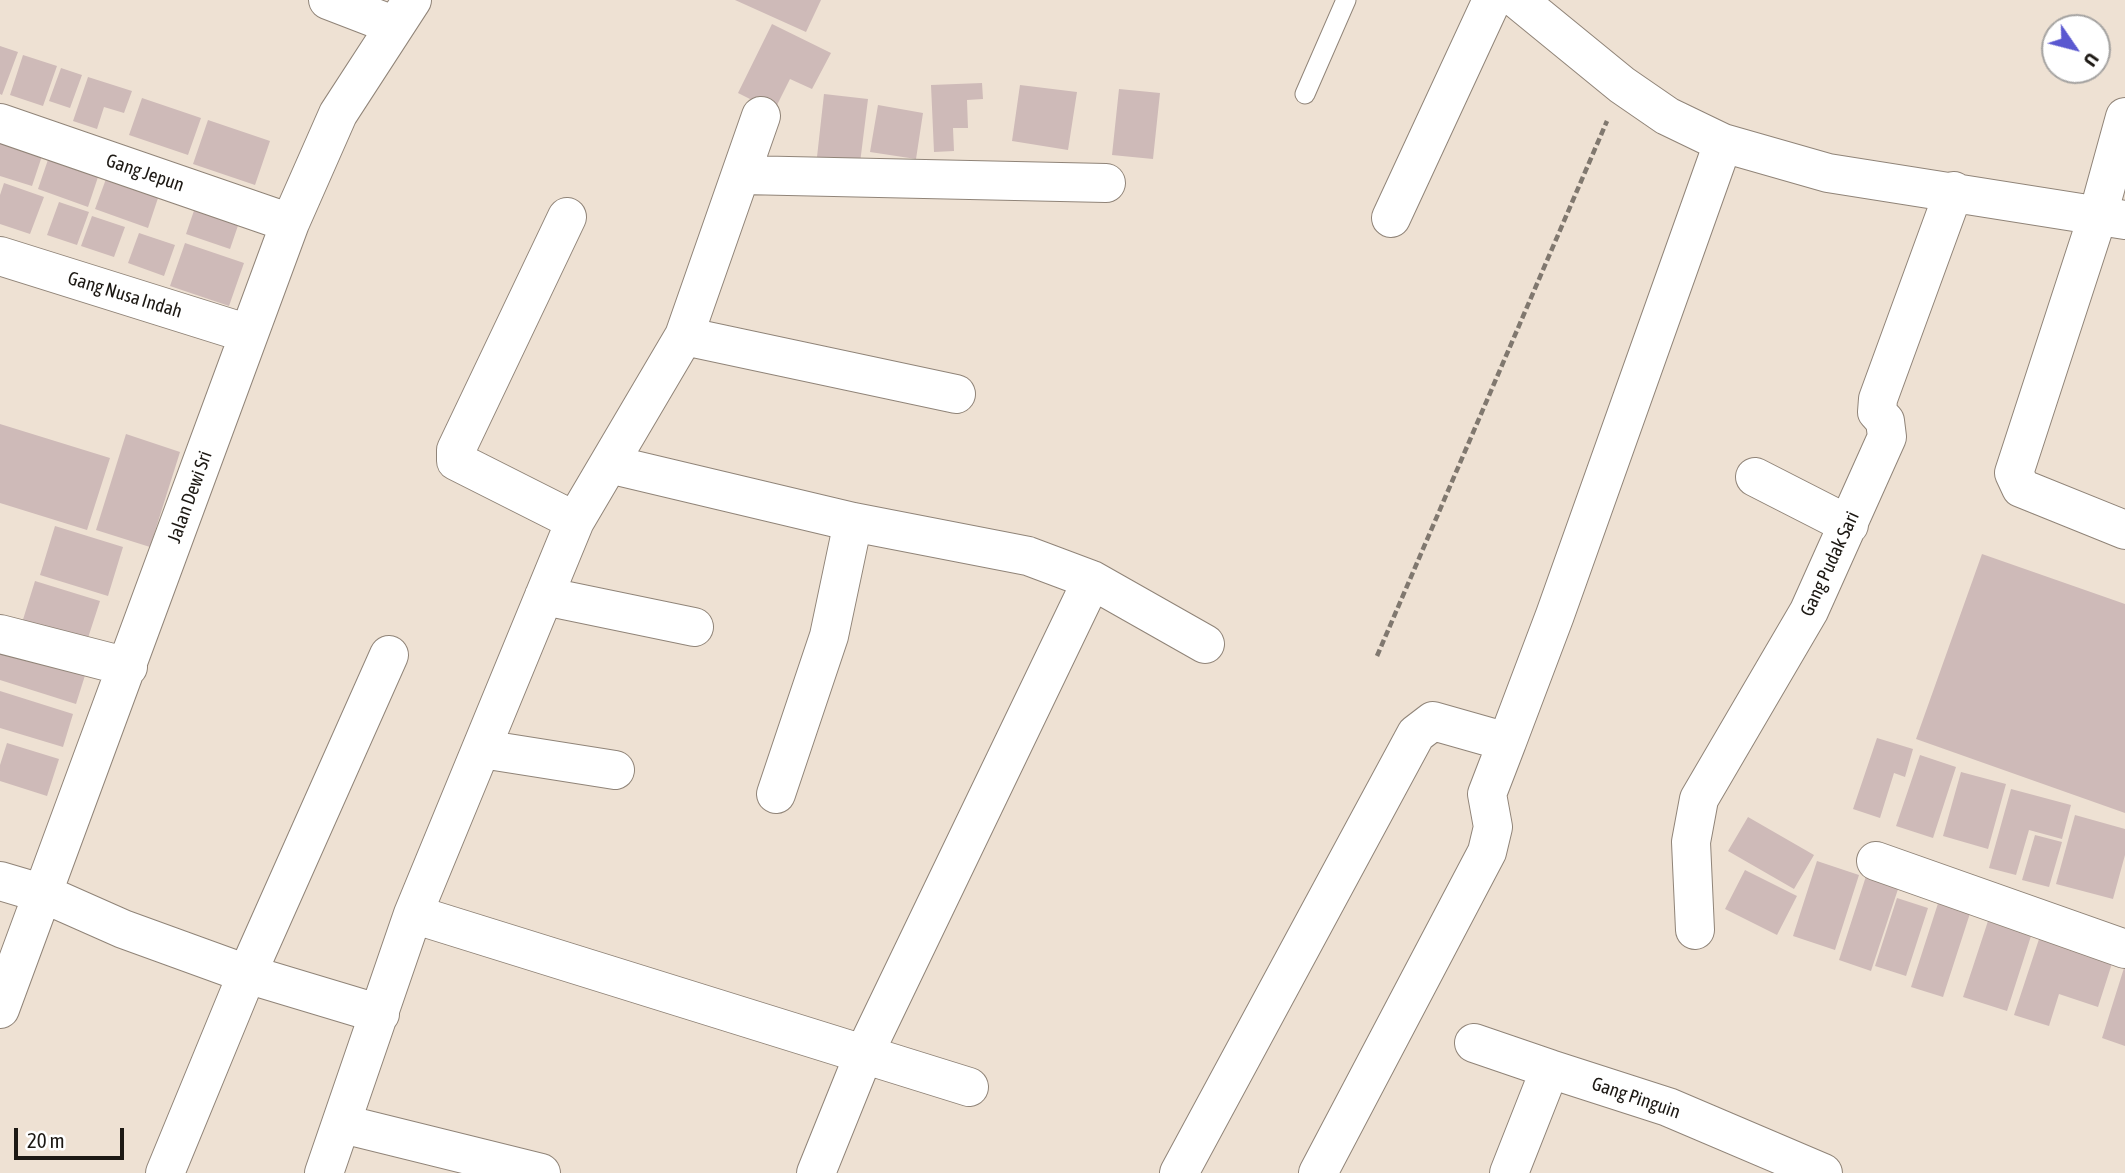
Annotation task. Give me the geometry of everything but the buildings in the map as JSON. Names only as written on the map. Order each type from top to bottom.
[{"type":"street","points":[[328,0],[403,13]]},
{"type":"street","points":[[1391,218],[1492,0]]},
{"type":"street","points":[[1527,2],[1622,85],[1667,116],[1723,143],[1828,173],[2111,218]]},
{"type":"street","name":"Jalan Dewi Sri","points":[[0,1009],[290,223],[338,114],[403,13]]},
{"type":"street","points":[[324,1173],[413,914],[575,521],[684,336],[743,176],[761,116]]},
{"type":"street","points":[[2125,117],[2111,218],[2014,473],[2021,488],[2125,530]]},
{"type":"street","name":"Gang Jepun","points":[[0,123],[290,223]]},
{"type":"street","points":[[1318,1173],[1487,852],[1493,827],[1487,794],[1723,143]]},
{"type":"street","points":[[743,176],[1106,183]]},
{"type":"street","name":"Gang Pudak Sari","points":[[1695,930],[1691,842],[1699,799],[1809,611],[1887,437],[1885,421],[1877,412],[1878,399],[1954,191]]},
{"type":"street","points":[[567,217],[456,450],[456,461],[575,521]]},
{"type":"street","name":"Gang Nusa Indah","points":[[0,256],[249,334]]},
{"type":"street","points":[[684,336],[956,394]]},
{"type":"street","points":[[609,464],[853,522],[1028,556],[1092,580],[1205,644]]},
{"type":"street","points":[[1755,477],[1849,525]]},
{"type":"street","points":[[776,794],[829,636],[853,522]]},
{"type":"street","points":[[816,1173],[864,1054],[1092,580]]},
{"type":"street","points":[[544,596],[694,627]]},
{"type":"street","points":[[0,634],[128,667]]},
{"type":"street","points":[[165,1173],[247,974],[389,655]]},
{"type":"street","points":[[1179,1173],[1416,734],[1433,721],[1507,742]]},
{"type":"street","points":[[482,749],[615,770]]},
{"type":"street","points":[[1876,861],[2125,949]]},
{"type":"street","points":[[0,881],[44,894],[124,929],[247,974],[380,1014]]},
{"type":"street","points":[[413,914],[969,1087]]},
{"type":"street","name":"Gang Pinguin","points":[[1474,1043],[1668,1107],[1780,1165],[1823,1173]]},
{"type":"street","points":[[1509,1173],[1550,1069]]},
{"type":"street","points":[[343,1124],[541,1173]]},
{"type":"lane","points":[[1305,94],[1346,0]]},
{"type":"path","points":[[1377,656],[1622,85]]}]
